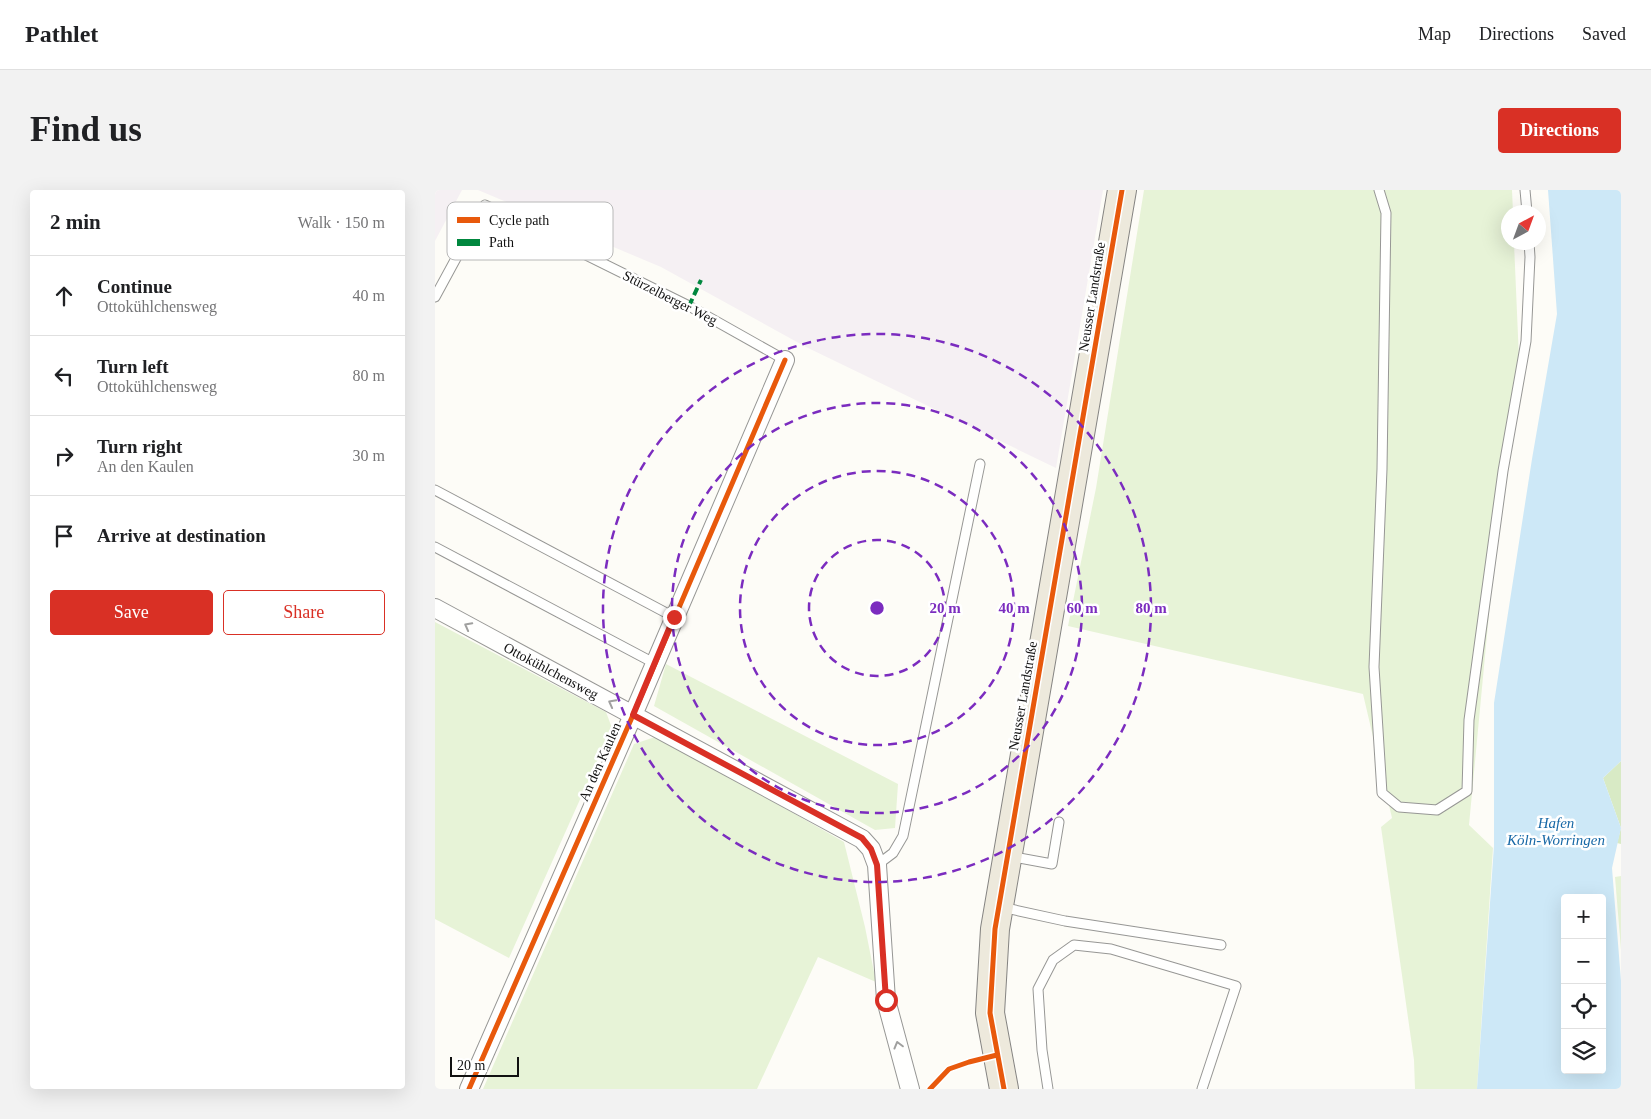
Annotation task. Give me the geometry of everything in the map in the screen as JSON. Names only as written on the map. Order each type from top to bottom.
[{"type":"main road","name":"Neusser Landstraße","points":[[1004,1089],[991,1013],[994,939],[1006,856],[1083,423],[1121,190]]},
{"type":"street","name":"An den Kaulen","points":[[469,1089],[633,715],[785,360]]},
{"type":"street","name":"Ottokühlchensweg","points":[[435,608],[862,838],[871,849],[877,865],[886,1000],[910,1089]]},
{"type":"lane","points":[[1379,190],[1386,213],[1382,469],[1374,667],[1382,793],[1399,807],[1437,810],[1467,791],[1469,720],[1503,470],[1526,341],[1529,250]]},
{"type":"lane","points":[[1525,190],[1526,205]]},
{"type":"lane","name":"Stürzelberger Weg","points":[[435,297],[455,260]]},
{"type":"lane","name":"Stürzelberger Weg","points":[[595,260],[689,306],[785,360]]},
{"type":"lane","points":[[877,865],[893,853],[903,836],[981,464]]},
{"type":"lane","points":[[435,490],[674,617]]},
{"type":"lane","points":[[435,547],[654,663]]},
{"type":"lane","points":[[1006,856],[1052,864],[1059,822]]},
{"type":"lane","points":[[999,907],[1065,921],[1221,945]]},
{"type":"lane","points":[[1048,1089],[1042,1050],[1038,989],[1053,960],[1074,945],[1111,949],[1235,986],[1202,1089]]},
{"type":"shaded area","points":[[435,190],[462,190],[456,202],[447,202],[447,218],[435,241]]},
{"type":"shaded area","points":[[478,190],[1103,190],[1056,468],[806,347],[661,267],[613,247],[613,202],[507,202]]},
{"type":"green space","points":[[1144,190],[1512,190],[1513,205],[1501,205],[1501,250],[1514,250],[1520,382],[1494,561],[1469,825],[1493,848],[1477,1089],[1415,1089],[1414,1060],[1381,827],[1392,818],[1363,694],[1068,626],[1096,488]]},
{"type":"green space","points":[[435,622],[606,712],[612,728],[509,958],[435,919]]},
{"type":"green space","points":[[666,664],[898,784],[895,828],[875,830],[654,706]]},
{"type":"green space","points":[[658,736],[844,842],[865,927],[876,982],[818,957],[757,1089],[483,1089],[634,744]]},
{"type":"green space","points":[[1621,761],[1621,828],[1603,778]]},
{"type":"green space","points":[[1621,828],[1621,844],[1617,843]]},
{"type":"green space","points":[[1621,876],[1621,950],[1615,877]]},
{"type":"water","name":"Hafen Köln-Worringen","points":[[1548,190],[1621,190],[1621,761],[1603,778],[1621,828],[1612,868],[1621,981],[1621,1089],[1477,1089],[1494,846],[1494,703],[1557,314]]},
{"type":"marked path","points":[[689,306],[701,280]]},
{"type":"cycle path","points":[[1004,1089],[990,1013],[995,929],[1122,190]]},
{"type":"cycle path","points":[[469,1089],[633,715],[785,360]]},
{"type":"cycle path","points":[[930,1089],[949,1069],[997,1055]]},
{"type":"route","points":[[674,617],[633,715],[862,838],[871,849],[877,865],[886,1000]]}]
